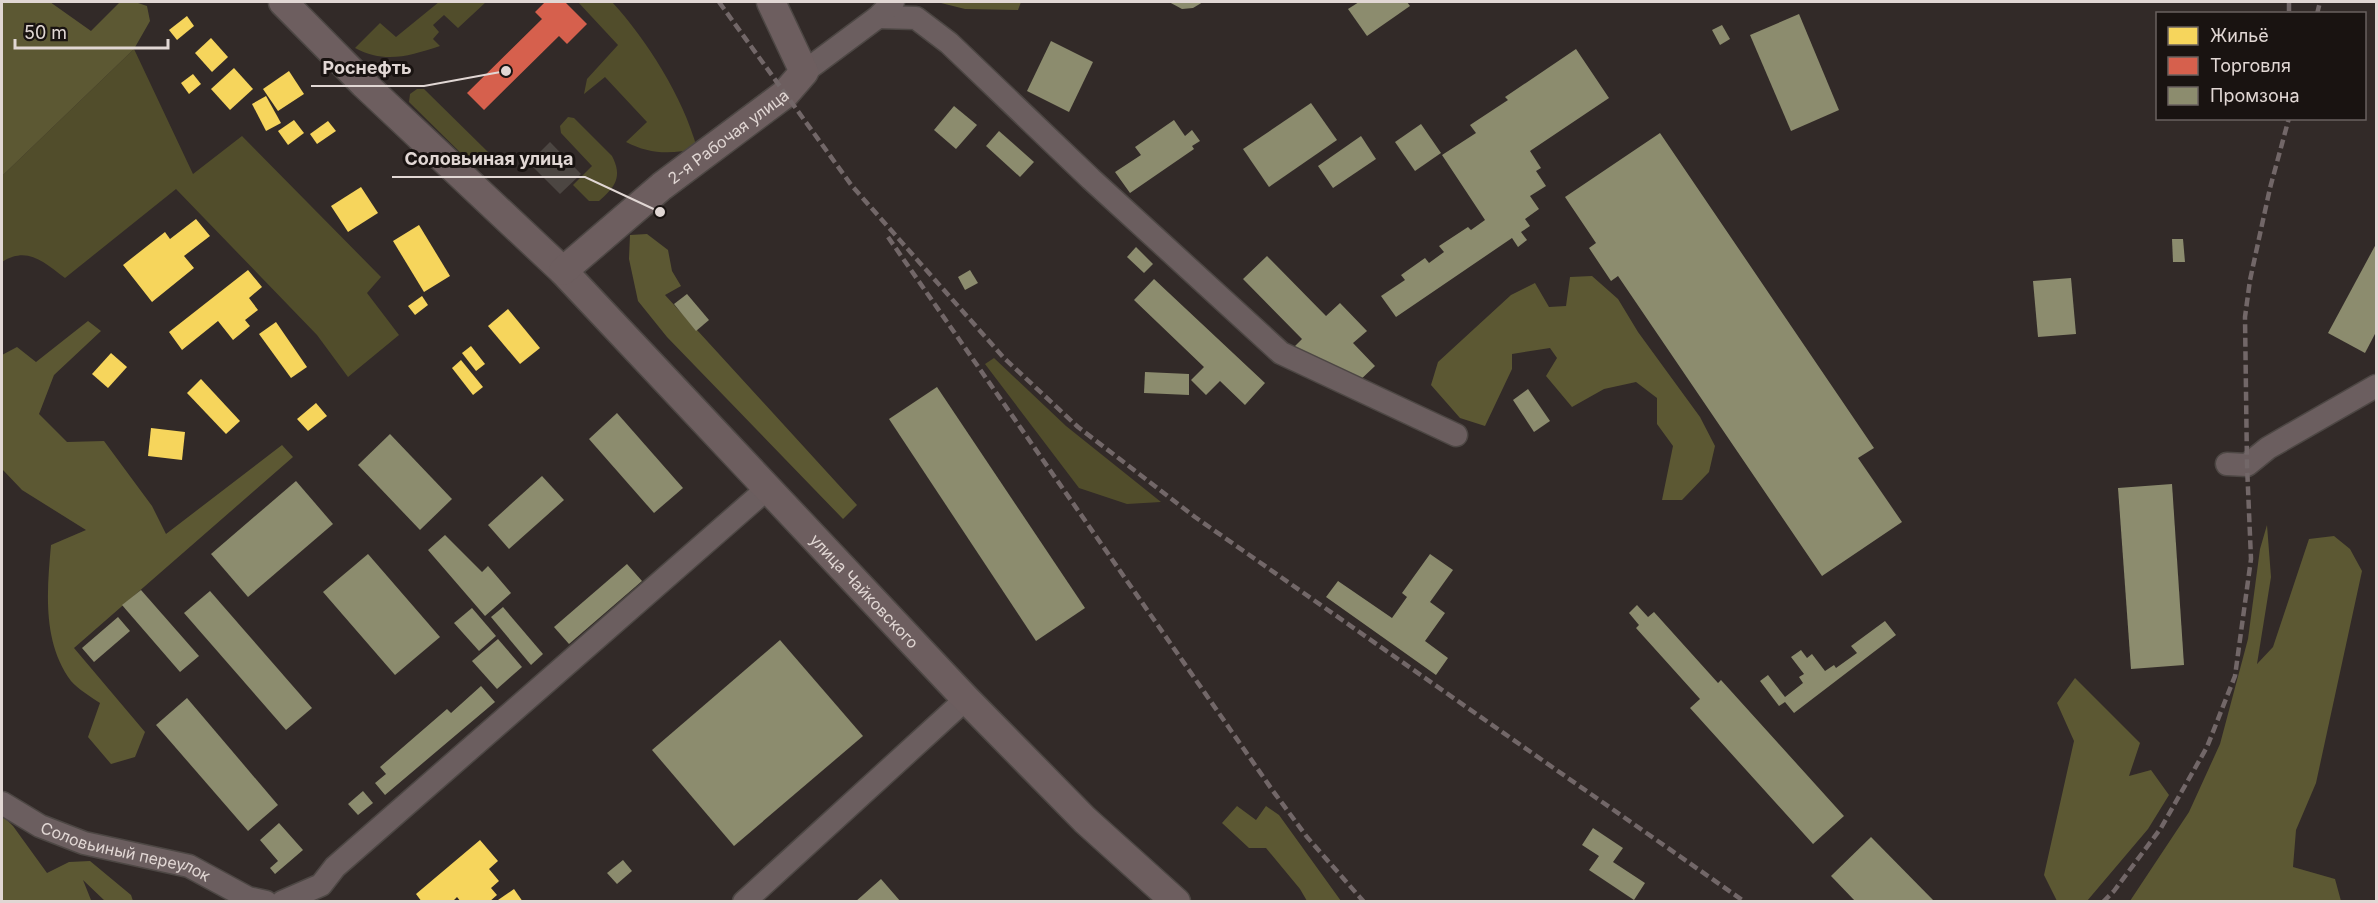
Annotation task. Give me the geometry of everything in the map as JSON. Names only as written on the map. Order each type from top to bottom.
[{"type":"main road","name":"улица Чайковского","points":[[283,2],[364,84],[563,272],[966,699],[1085,820],[1176,902]]},
{"type":"main road","points":[[771,2],[804,72]]},
{"type":"main road","name":"2-я Рабочая улица","points":[[563,272],[662,186],[785,94],[804,72]]},
{"type":"street","points":[[804,72],[886,9],[916,18],[949,43],[1091,179],[1281,353],[1456,435]]},
{"type":"street","points":[[2227,464],[2247,465],[2268,448],[2376,386]]},
{"type":"street","points":[[282,902],[321,885],[335,867],[768,488]]},
{"type":"street","points":[[744,902],[966,699]]},
{"type":"street","name":"Соловьиный переулок","points":[[2,803],[40,826],[84,843],[189,866],[257,900]]},
{"type":"shaded area","points":[[2,2],[50,2],[91,31],[120,2],[135,2],[147,6],[150,21],[134,49],[2,176]]},
{"type":"shaded area","points":[[439,2],[486,2],[458,28],[444,15],[433,25],[439,32],[433,39],[440,46],[397,57],[377,56],[355,48],[380,23],[396,37]]},
{"type":"shaded area","points":[[578,2],[612,2],[625,17],[651,51],[673,89],[697,148],[678,152],[660,152],[643,149],[626,142],[647,122],[605,77],[584,94],[587,79],[618,45]]},
{"type":"shaded area","points":[[937,2],[1021,2],[1018,10],[965,9]]},
{"type":"shaded area","points":[[134,49],[193,174],[242,136],[381,277],[367,293],[399,335],[348,377],[317,335],[176,189],[65,278],[42,262],[28,256],[11,257],[2,262],[2,176]]},
{"type":"shaded area","points":[[417,89],[424,89],[489,153],[490,162],[483,168],[475,167],[409,102],[410,94]]},
{"type":"shaded area","points":[[568,117],[574,118],[612,156],[615,163],[616,181],[599,201],[589,201],[573,185],[592,166],[561,133],[560,126]]},
{"type":"shaded area","points":[[647,234],[668,250],[672,271],[681,286],[665,295],[857,505],[843,519],[667,337],[638,301],[629,259],[630,235]]},
{"type":"shaded area","points":[[1592,276],[1618,299],[1638,332],[1700,417],[1715,446],[1709,472],[1682,500],[1662,500],[1673,446],[1657,424],[1657,398],[1636,382],[1604,389],[1572,407],[1546,376],[1557,358],[1550,348],[1512,354],[1512,369],[1485,426],[1460,418],[1431,385],[1438,362],[1511,295],[1535,283],[1549,307],[1566,306],[1570,277]]},
{"type":"shaded area","points":[[88,321],[101,331],[54,375],[39,414],[67,442],[104,441],[152,506],[166,534],[282,445],[293,457],[74,648],[145,732],[135,757],[111,764],[88,737],[100,703],[74,684],[62,666],[55,650],[49,615],[48,580],[51,545],[86,530],[22,490],[2,469],[2,355],[17,347],[36,362]]},
{"type":"shaded area","points":[[994,358],[1066,426],[1161,502],[1127,504],[1079,488],[985,364]]},
{"type":"shaded area","points":[[2267,525],[2271,577],[2257,664],[2273,647],[2309,539],[2334,536],[2350,549],[2362,571],[2316,783],[2296,830],[2293,867],[2335,879],[2341,901],[2130,901],[2189,812],[2220,744],[2248,639],[2260,549]]},
{"type":"shaded area","points":[[2075,678],[2140,743],[2129,776],[2151,770],[2169,795],[2148,829],[2087,901],[2057,901],[2044,875],[2074,741],[2057,703]]},
{"type":"shaded area","points":[[1237,806],[1256,820],[1266,806],[1279,815],[1341,901],[1307,901],[1300,889],[1266,848],[1249,848],[1222,823]]},
{"type":"shaded area","points":[[2,815],[13,826],[47,873],[69,862],[90,861],[131,895],[133,901],[105,901],[83,880],[91,900],[2,901]]},
{"type":"building: Жильё","points":[[187,16],[194,26],[177,40],[169,30]]},
{"type":"building: Жильё","points":[[211,38],[228,57],[212,72],[195,53]]},
{"type":"building: Жильё","points":[[234,68],[253,89],[230,110],[211,89]]},
{"type":"building: Жильё","points":[[289,71],[304,94],[278,111],[263,89]]},
{"type":"building: Жильё","points":[[193,74],[201,84],[189,94],[181,83]]},
{"type":"building: Жильё","points":[[266,96],[281,123],[266,131],[252,104]]},
{"type":"building: Жильё","points":[[294,120],[304,133],[288,145],[278,131]]},
{"type":"building: Жильё","points":[[328,121],[336,131],[317,144],[310,134]]},
{"type":"building: Жильё","points":[[361,187],[378,213],[348,232],[331,206]]},
{"type":"building: Жильё","points":[[196,219],[210,236],[184,256],[194,268],[152,302],[123,265],[165,232],[170,239]]},
{"type":"building: Жильё","points":[[419,225],[450,276],[424,292],[393,241]]},
{"type":"building: Жильё","points":[[248,270],[262,287],[249,298],[258,310],[245,320],[250,326],[233,340],[218,321],[182,350],[169,332]]},
{"type":"building: Жильё","points":[[422,296],[428,305],[415,315],[408,306]]},
{"type":"building: Жильё","points":[[508,309],[540,348],[520,364],[488,326]]},
{"type":"building: Жильё","points":[[276,322],[307,367],[291,378],[259,334]]},
{"type":"building: Жильё","points":[[471,346],[485,364],[476,371],[462,353]]},
{"type":"building: Жильё","points":[[111,353],[127,367],[108,388],[92,374]]},
{"type":"building: Жильё","points":[[461,360],[483,387],[473,395],[452,368]]},
{"type":"building: Жильё","points":[[201,379],[240,421],[226,434],[187,393]]},
{"type":"building: Жильё","points":[[316,403],[327,416],[308,431],[297,419]]},
{"type":"building: Жильё","points":[[151,428],[185,432],[182,460],[148,456]]},
{"type":"building: Жильё","points":[[480,840],[498,861],[489,869],[499,881],[491,888],[497,895],[489,902],[461,902],[457,897],[452,902],[422,902],[416,894]]},
{"type":"building: Жильё","points":[[514,889],[523,902],[499,902],[498,900]]},
{"type":"building: Торговля","points":[[545,2],[565,2],[587,24],[567,44],[559,36],[484,110],[467,93],[542,19],[535,12]]},
{"type":"building: Промзона","points":[[1169,2],[1203,2],[1193,8],[1182,9]]},
{"type":"building: Промзона","points":[[1359,2],[1407,2],[1410,6],[1367,36],[1348,9]]},
{"type":"building: Промзона","points":[[1799,14],[1839,110],[1791,131],[1750,35]]},
{"type":"building: Промзона","points":[[1722,25],[1730,39],[1720,45],[1712,30]]},
{"type":"building: Промзона","points":[[1051,41],[1093,62],[1069,112],[1027,91]]},
{"type":"building: Промзона","points":[[1576,49],[1609,98],[1530,151],[1541,168],[1536,171],[1546,186],[1530,196],[1539,209],[1525,219],[1530,226],[1521,232],[1527,240],[1518,247],[1512,238],[1396,317],[1381,296],[1405,280],[1401,275],[1425,258],[1429,263],[1444,252],[1439,246],[1468,227],[1471,230],[1485,220],[1442,155],[1476,133],[1470,125],[1508,100],[1505,97]]},
{"type":"building: Промзона","points":[[1311,103],[1337,140],[1269,187],[1243,149]]},
{"type":"building: Промзона","points":[[954,106],[977,125],[956,149],[934,130]]},
{"type":"building: Промзона","points":[[1174,120],[1185,136],[1192,130],[1200,141],[1192,146],[1194,149],[1130,193],[1115,172],[1141,155],[1135,147]]},
{"type":"building: Промзона","points":[[1421,124],[1441,153],[1415,171],[1395,142]]},
{"type":"building: Промзона","points":[[999,131],[1034,162],[1020,177],[986,146]]},
{"type":"building: Промзона","points":[[1660,133],[1874,448],[1858,458],[1902,522],[1822,576],[1618,276],[1611,281],[1589,248],[1596,243],[1565,197]]},
{"type":"building: Промзона","points":[[1361,136],[1376,159],[1333,188],[1318,166]]},
{"type":"building: Промзона","points":[[2172,239],[2183,239],[2185,262],[2173,262]]},
{"type":"building: Промзона","points":[[2376,244],[2376,332],[2365,353],[2328,333]]},
{"type":"building: Промзона","points":[[1136,247],[1153,264],[1144,273],[1127,257]]},
{"type":"building: Промзона","points":[[1267,256],[1326,316],[1340,303],[1367,331],[1353,343],[1375,366],[1357,383],[1291,350],[1302,339],[1243,279]]},
{"type":"building: Промзона","points":[[970,270],[978,283],[965,290],[958,277]]},
{"type":"building: Промзона","points":[[2071,278],[2076,334],[2038,337],[2033,281]]},
{"type":"building: Промзона","points":[[1154,279],[1265,383],[1245,405],[1220,381],[1206,395],[1191,380],[1204,367],[1134,300]]},
{"type":"building: Промзона","points":[[687,294],[709,320],[696,331],[674,304]]},
{"type":"building: Промзона","points":[[1145,372],[1189,374],[1189,395],[1144,393]]},
{"type":"building: Промзона","points":[[937,387],[1085,608],[1036,641],[889,419]]},
{"type":"building: Промзона","points":[[1528,389],[1550,421],[1534,432],[1513,400]]},
{"type":"building: Промзона","points":[[617,413],[683,488],[654,513],[589,439]]},
{"type":"building: Промзона","points":[[390,434],[452,499],[420,530],[358,465]]},
{"type":"building: Промзона","points":[[542,476],[564,500],[509,549],[488,525]]},
{"type":"building: Промзона","points":[[296,481],[333,524],[248,597],[211,554]]},
{"type":"building: Промзона","points":[[2172,484],[2184,665],[2131,669],[2118,488]]},
{"type":"building: Промзона","points":[[445,535],[482,572],[488,566],[511,593],[485,616],[428,550]]},
{"type":"building: Промзона","points":[[368,554],[440,637],[395,675],[323,592]]},
{"type":"building: Промзона","points":[[1430,554],[1453,570],[1430,602],[1445,613],[1425,641],[1448,658],[1436,675],[1326,597],[1338,581],[1392,618],[1407,597],[1402,593]]},
{"type":"building: Промзона","points":[[627,564],[642,581],[569,644],[554,627]]},
{"type":"building: Промзона","points":[[141,590],[199,656],[180,672],[122,605]]},
{"type":"building: Промзона","points":[[210,591],[312,708],[286,730],[184,613]]},
{"type":"building: Промзона","points":[[1637,605],[1648,617],[1654,612],[1718,683],[1721,680],[1844,816],[1813,844],[1690,708],[1700,699],[1636,628],[1639,625],[1629,613]]},
{"type":"building: Промзона","points":[[503,607],[543,654],[531,665],[491,617]]},
{"type":"building: Промзона","points":[[472,608],[496,636],[479,651],[454,623]]},
{"type":"building: Промзона","points":[[118,617],[130,631],[94,662],[82,648]]},
{"type":"building: Промзона","points":[[1885,621],[1896,635],[1794,713],[1785,702],[1779,706],[1760,681],[1768,675],[1785,697],[1803,683],[1799,677],[1804,674],[1791,657],[1801,650],[1807,658],[1812,654],[1825,671],[1834,665],[1836,668],[1857,653],[1851,646]]},
{"type":"building: Промзона","points":[[498,639],[522,667],[497,689],[472,661]]},
{"type":"building: Промзона","points":[[780,640],[863,736],[734,846],[652,750]]},
{"type":"building: Промзона","points":[[481,686],[495,702],[385,795],[375,783],[386,774],[380,767],[447,709],[451,713]]},
{"type":"building: Промзона","points":[[187,698],[278,805],[248,831],[156,725]]},
{"type":"building: Промзона","points":[[363,791],[373,803],[358,815],[348,804]]},
{"type":"building: Промзона","points":[[279,823],[303,850],[275,874],[270,868],[278,861],[260,840]]},
{"type":"building: Промзона","points":[[1593,828],[1623,848],[1613,862],[1645,883],[1634,900],[1589,870],[1599,856],[1582,845]]},
{"type":"building: Промзона","points":[[1871,837],[1935,902],[1856,902],[1831,876]]},
{"type":"building: Промзона","points":[[623,860],[632,871],[617,884],[607,873]]},
{"type":"building: Промзона","points":[[881,879],[901,902],[855,902]]},
{"type":"building: Прочее","points":[[550,142],[581,174],[560,194],[529,163]]},
{"type":"railway","points":[[719,2],[852,186],[1004,358],[1078,427],[1195,517],[1745,902]]},
{"type":"railway","points":[[2289,2],[2289,12]]},
{"type":"railway","points":[[2318,12],[2320,2]]},
{"type":"railway","points":[[2103,902],[2114,891],[2161,828],[2207,747],[2235,676],[2251,559],[2245,317],[2250,280],[2270,188],[2288,120]]},
{"type":"railway","points":[[888,237],[1273,791],[1307,837],[1364,902]]},
{"type":"place","name":"Роснефть","points":[[506,71]]},
{"type":"place","name":"Соловьиная улица","points":[[660,212]]}]
